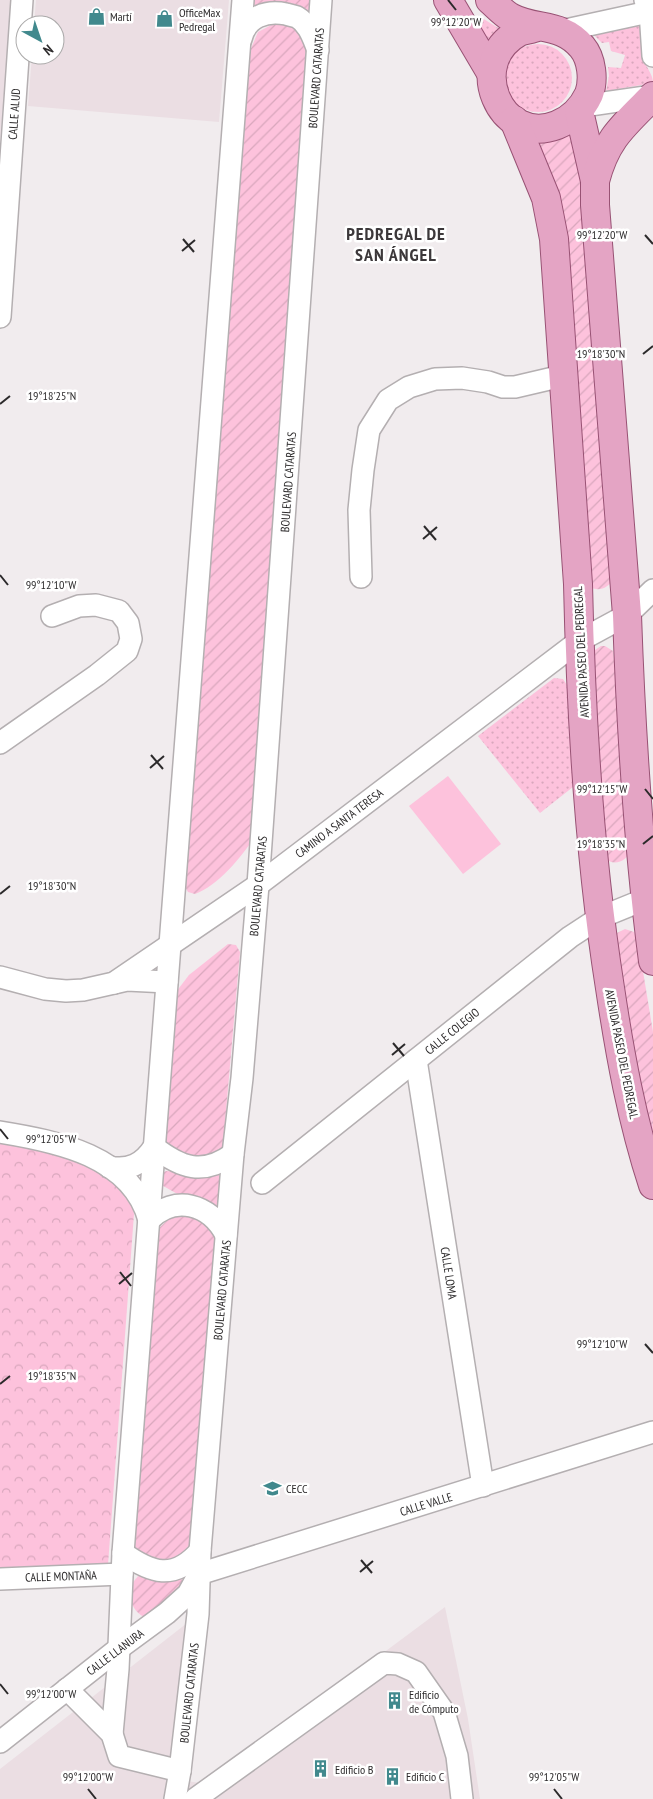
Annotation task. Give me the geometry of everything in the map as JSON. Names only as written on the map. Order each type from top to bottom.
[{"type":"main road","points":[[448,0],[491,73]]},
{"type":"main road","points":[[490,0],[510,17],[549,29],[573,38],[583,49],[590,63],[592,77],[589,92],[581,108],[566,121],[553,126],[533,127],[514,120],[503,111],[491,87],[491,73],[495,56],[506,42],[520,32],[549,29]]},
{"type":"main road","points":[[595,181],[600,161],[609,144],[619,130],[653,96]]},
{"type":"main road","points":[[581,108],[595,181],[595,205],[627,615],[629,670],[653,961]]},
{"type":"main road","name":"AVENIDA PASEO DEL PEDREGAL","points":[[514,120],[541,185],[554,239],[562,376],[578,584],[579,641],[591,840],[599,918],[620,1058],[637,1130],[653,1184]]},
{"type":"street","name":"CALLE ALUD","points":[[0,317],[22,0]]},
{"type":"street","points":[[180,1771],[119,1756],[112,1734],[118,1669],[122,1564],[243,0]]},
{"type":"street","name":"BOULEVARD CATARATAS","points":[[176,1799],[198,1614],[200,1551],[232,1154],[242,1078],[258,885],[319,52],[321,0]]},
{"type":"street","points":[[549,29],[649,7],[653,56]]},
{"type":"street","points":[[240,47],[243,29],[257,16],[277,12],[297,17],[308,27],[319,52]]},
{"type":"street","points":[[581,108],[653,96]]},
{"type":"street","points":[[361,577],[359,510],[362,470],[369,430],[388,400],[409,387],[435,379],[462,378],[516,388],[562,376]]},
{"type":"street","name":"CAMINO A SANTA TERESA","points":[[0,977],[45,989],[66,991],[83,990],[114,983],[258,885],[579,641],[627,615],[653,590]]},
{"type":"street","points":[[0,743],[97,675],[127,650],[131,639],[130,631],[128,623],[120,612],[96,605],[79,606],[52,616]]},
{"type":"street","name":"CALLE COLEGIO","points":[[262,1183],[570,937],[599,918],[649,898]]},
{"type":"street","points":[[114,983],[127,980],[167,982]]},
{"type":"street","name":"CALLE LOMA","points":[[416,1060],[482,1486]]},
{"type":"street","points":[[0,1132],[34,1137],[64,1145],[108,1166],[134,1188],[145,1207],[148,1220]]},
{"type":"street","points":[[154,1147],[172,1160],[182,1165],[193,1167],[214,1165],[232,1154]]},
{"type":"street","points":[[108,1166],[133,1167],[145,1160],[154,1147]]},
{"type":"street","points":[[148,1220],[157,1211],[166,1207],[186,1205],[201,1209],[214,1218],[226,1235]]},
{"type":"street","name":"CALLE VALLE","points":[[199,1574],[653,1432]]},
{"type":"street","points":[[122,1564],[139,1564],[158,1570],[177,1568],[194,1558],[200,1551]]},
{"type":"street","name":"CALLE MONTAÑA","points":[[0,1579],[122,1564]]},
{"type":"street","name":"CALLE LLANURA","points":[[0,1742],[167,1613],[188,1594],[199,1574]]},
{"type":"street","points":[[194,1799],[384,1663],[398,1664],[416,1672],[444,1712],[457,1756],[462,1799]]},
{"type":"street","points":[[68,1689],[112,1734]]},
{"type":"shaded area","points":[[0,0],[12,0],[0,142]]},
{"type":"shaded area","points":[[36,0],[229,0],[219,122],[28,106],[31,65],[65,65],[65,15],[35,15]]},
{"type":"shaded area","points":[[445,1607],[468,1719],[480,1799],[0,1799],[0,1769],[191,1620],[173,1779],[207,1784]]},
{"type":"green space","points":[[254,0],[311,0],[310,12],[296,5],[283,2],[254,6]]},
{"type":"green space","points":[[482,18],[505,32],[490,46],[471,26]]},
{"type":"green space","points":[[644,18],[641,47],[653,83],[606,91],[609,76],[608,67],[621,68],[625,55],[611,51],[609,42],[602,43],[590,31]]},
{"type":"green space","points":[[275,23],[289,25],[298,29],[305,37],[310,50],[255,837],[236,862],[220,878],[212,885],[195,894],[188,892],[184,885],[249,53],[258,32]]},
{"type":"green space","points":[[538,44],[551,47],[562,54],[569,65],[572,78],[569,91],[562,102],[551,109],[538,112],[525,109],[514,102],[507,91],[504,78],[507,65],[514,54],[525,47]]},
{"type":"green space","points":[[579,128],[613,579],[609,585],[601,589],[591,588],[534,143],[558,139]]},
{"type":"green space","points":[[601,646],[605,646],[613,651],[632,850],[623,860],[616,863],[604,857],[592,652]]},
{"type":"green space","points":[[554,678],[563,679],[567,685],[573,787],[540,813],[478,736]]},
{"type":"green space","points":[[448,776],[501,844],[463,874],[409,806]]},
{"type":"green space","points":[[625,929],[634,932],[638,941],[653,1032],[653,1153],[645,1127],[615,934]]},
{"type":"green space","points":[[228,944],[236,945],[240,952],[223,1145],[221,1151],[210,1161],[170,1153],[162,1140],[176,992],[189,975]]},
{"type":"green space","points":[[0,1142],[48,1151],[86,1165],[121,1185],[133,1206],[134,1214],[108,1565],[0,1568]]},
{"type":"green space","points":[[166,1171],[219,1175],[221,1177],[219,1204],[207,1206],[199,1204],[163,1186],[161,1174]]},
{"type":"green space","points":[[185,1214],[202,1218],[217,1240],[188,1556],[170,1563],[132,1556],[158,1229],[170,1218]]},
{"type":"green space","points":[[141,1574],[179,1576],[185,1586],[144,1617],[134,1608],[130,1596],[132,1584]]},
{"type":"place","name":"Martí","points":[[96,16]]},
{"type":"place","name":"OfficeMax Pedregal","points":[[165,19]]},
{"type":"place","name":"CECC","points":[[272,1488]]},
{"type":"place","name":"Edificio de Cómputo","points":[[395,1701]]},
{"type":"place","name":"Edificio B","points":[[321,1769]]},
{"type":"place","name":"Edificio C","points":[[392,1776]]},
{"type":"district","name":"PEDREGAL DE SAN ÁNGEL","points":[[396,243]]}]
